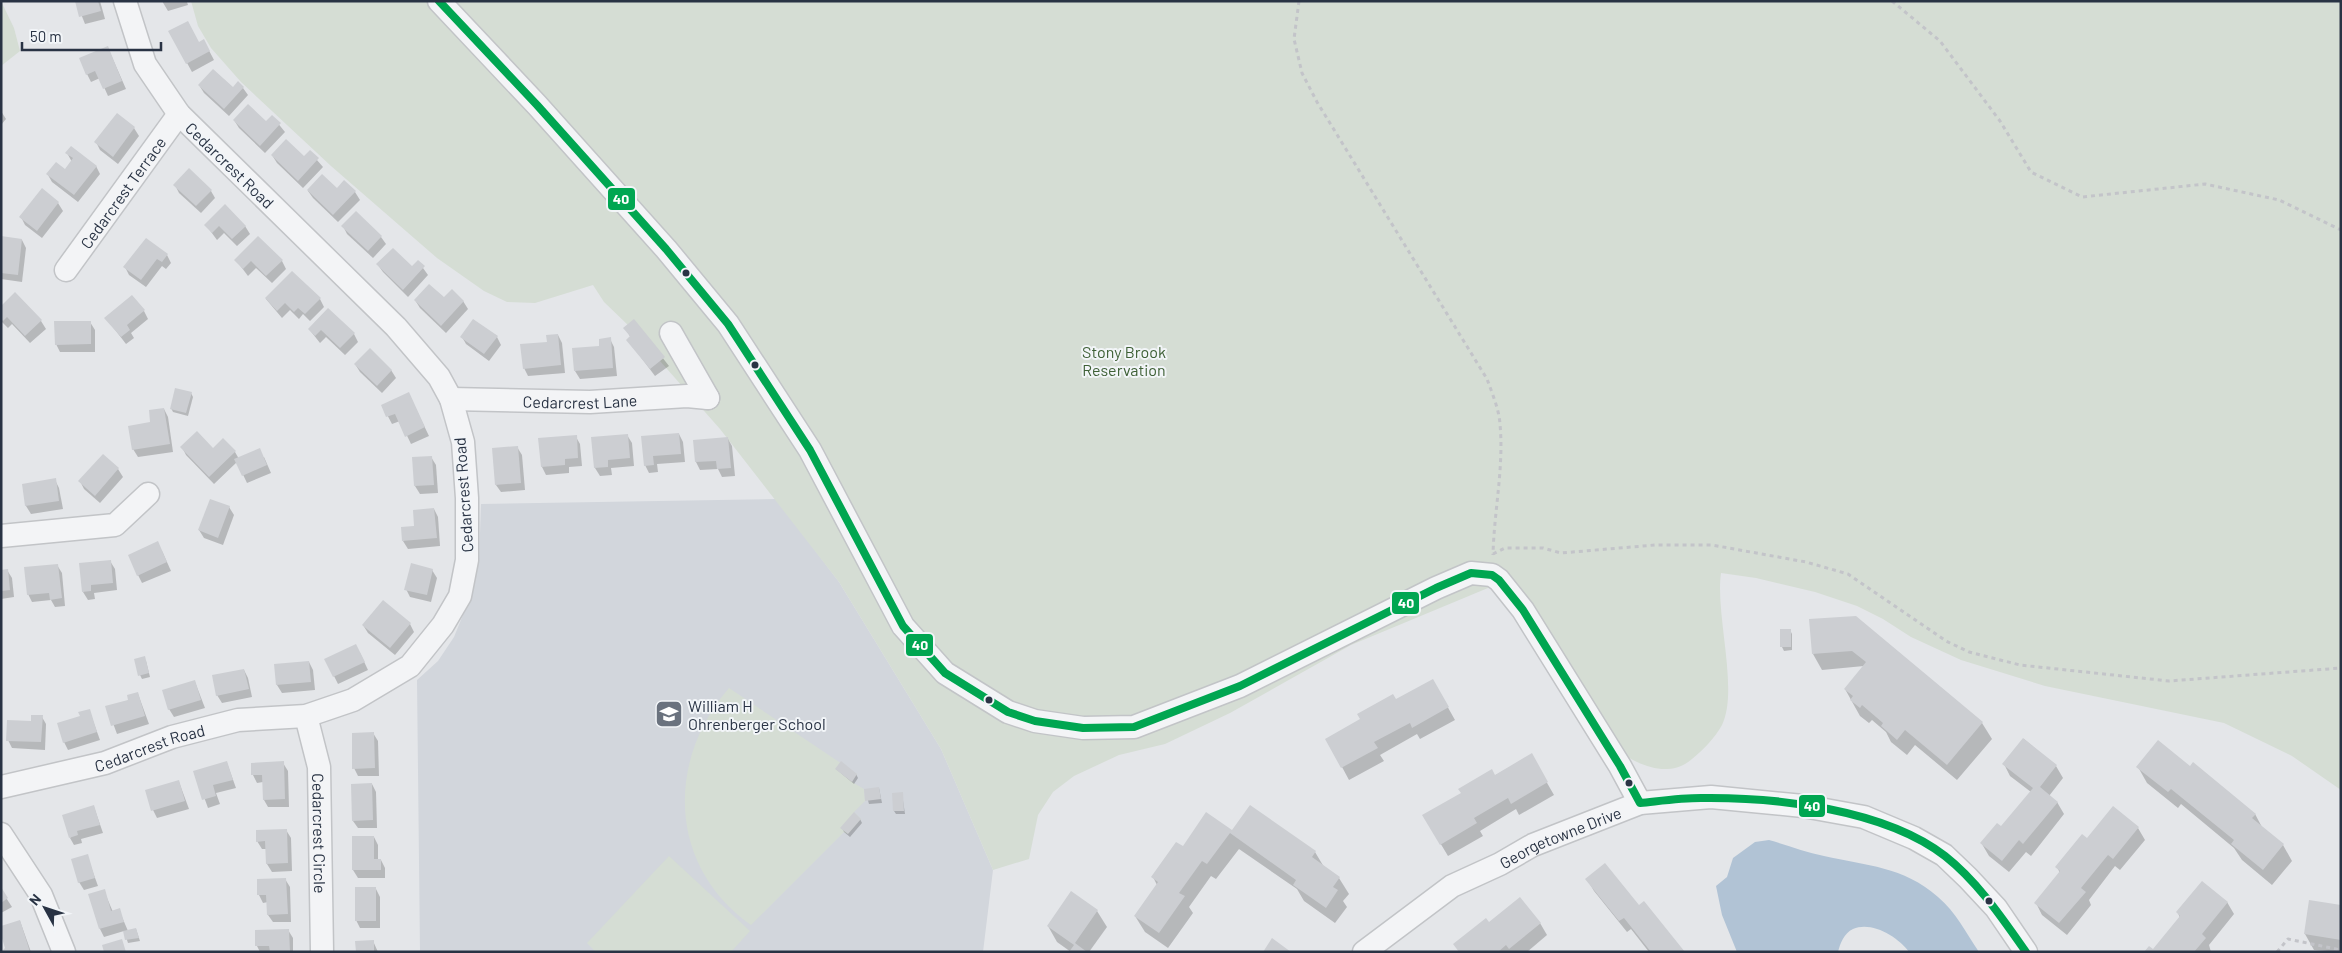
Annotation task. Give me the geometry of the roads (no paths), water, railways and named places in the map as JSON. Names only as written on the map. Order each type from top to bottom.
[{"type":"street","name":"Cedarcrest Road","points":[[1,787],[105,762],[172,737],[238,720],[306,716],[353,700],[410,666],[443,625],[460,596],[467,560],[463,442],[450,399],[439,377],[396,327],[179,114],[145,64],[125,1]]},
{"type":"street","points":[[439,1],[537,105],[647,227],[728,324],[810,450],[903,626],[946,673],[1008,712],[1035,721],[1083,728],[1134,727],[1240,686],[1427,593],[1492,564],[1499,580],[1523,610],[1620,766],[1640,803]]},
{"type":"street","name":"Cedarcrest Terrace","points":[[66,270],[179,114]]},
{"type":"street","name":"Cedarcrest Lane","points":[[450,399],[590,402],[687,396],[708,398],[671,333]]},
{"type":"street","points":[[1,536],[115,525],[148,494]]},
{"type":"street","name":"Cedarcrest Circle","points":[[306,716],[319,766],[322,952]]},
{"type":"street","name":"Georgetowne Drive","points":[[1364,952],[1452,886],[1500,864],[1533,845],[1640,803],[1711,798],[1804,806],[1864,817],[1914,838],[1944,855],[1996,908],[2026,952]]},
{"type":"street","points":[[1,834],[42,895],[64,952]]},
{"type":"water","points":[[1769,840],[1817,854],[1870,865],[1911,879],[1925,887],[1944,903],[1979,952],[1909,952],[1898,941],[1884,932],[1868,927],[1860,927],[1847,933],[1841,942],[1838,952],[1737,952],[1722,915],[1716,886],[1727,877],[1733,858],[1755,842]]},
{"type":"place","name":"William H Ohrenberger School","points":[[669,714]]},
{"type":"park label","name":"Stony Brook Reservation","points":[[1124,360]]}]
